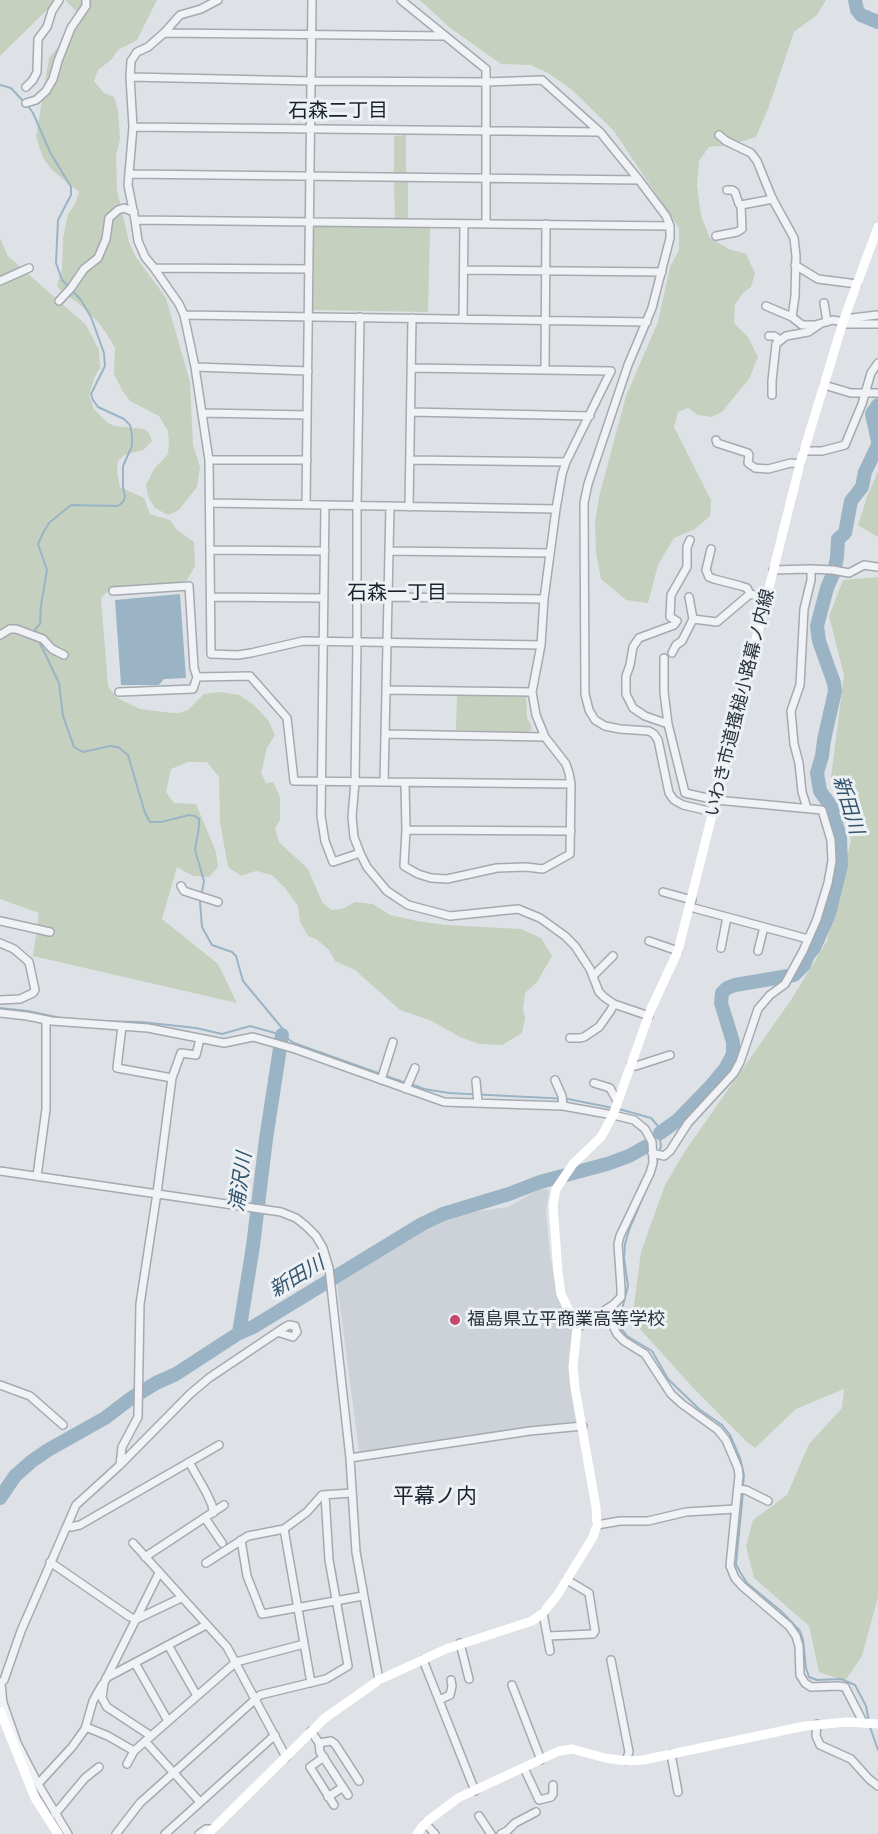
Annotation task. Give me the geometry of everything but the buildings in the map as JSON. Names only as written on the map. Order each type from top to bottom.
[{"type":"street","points":[[26,87],[37,72],[38,39],[48,24],[51,11],[59,0]]},
{"type":"street","points":[[26,103],[36,100],[46,91],[53,79],[67,37],[86,6],[86,0]]},
{"type":"street","points":[[218,0],[201,9],[180,15],[148,47],[137,52],[131,61],[133,128],[128,185],[138,241],[145,257],[179,304],[195,367],[209,460],[212,654],[238,655],[303,641],[541,645]]},
{"type":"street","points":[[306,505],[312,0]]},
{"type":"street","points":[[401,0],[486,69],[486,224]]},
{"type":"street","points":[[164,33],[445,36]]},
{"type":"street","points":[[130,77],[311,81],[542,80],[600,132],[639,180],[666,216],[670,226],[670,238],[648,322],[627,365],[588,484],[584,503],[587,704],[595,720],[605,726],[649,731],[654,735],[658,740],[669,794],[683,805],[713,812]]},
{"type":"street","points":[[133,128],[600,132]]},
{"type":"street","points":[[718,135],[751,153],[757,161],[773,200],[794,237],[796,246],[795,300],[792,317]]},
{"type":"street","points":[[129,174],[639,180]]},
{"type":"street","points":[[716,236],[742,229],[741,205],[735,192],[727,190]]},
{"type":"street","points":[[741,205],[773,200]]},
{"type":"street","points":[[59,301],[84,269],[98,258],[106,239],[109,218],[124,208],[135,216],[309,222],[670,226]]},
{"type":"street","points":[[464,224],[464,319]]},
{"type":"street","points":[[545,369],[546,225]]},
{"type":"street","name":"いわき市道搔槌小路幕ノ内線","points":[[577,1329],[561,1294],[554,1215],[556,1189],[573,1164],[601,1137],[615,1108],[649,1016],[678,951],[800,464],[843,322],[878,227]]},
{"type":"street","points":[[795,265],[818,279],[856,284]]},
{"type":"street","points":[[0,281],[29,268]]},
{"type":"street","points":[[154,268],[309,269]]},
{"type":"street","points":[[464,270],[662,272]]},
{"type":"street","points":[[823,323],[824,303]]},
{"type":"street","points":[[766,306],[792,317],[802,325],[843,322],[878,324]]},
{"type":"street","points":[[183,315],[648,322]]},
{"type":"street","points":[[843,322],[877,315]]},
{"type":"street","points":[[360,317],[355,782],[352,817],[354,837],[360,853],[367,867],[387,891],[408,905],[450,916],[518,909],[540,918],[575,946],[590,969],[599,992],[614,1004],[649,1016]]},
{"type":"street","points":[[409,507],[412,318]]},
{"type":"street","points":[[769,336],[780,339],[808,332],[823,323]]},
{"type":"street","points":[[772,395],[776,346],[780,339]]},
{"type":"street","points":[[804,451],[813,452],[845,445],[872,373],[878,363]]},
{"type":"street","points":[[195,367],[308,371]]},
{"type":"street","points":[[405,783],[404,866],[431,878],[447,879],[497,868],[543,869],[570,854],[571,784],[566,764],[545,737],[536,715],[532,692],[541,645],[544,599],[556,509],[566,462],[611,370],[411,368]]},
{"type":"street","points":[[824,386],[851,393],[878,393]]},
{"type":"street","points":[[411,412],[590,416]]},
{"type":"street","points":[[203,413],[307,415]]},
{"type":"street","points":[[716,440],[717,443],[748,453],[748,463],[755,468],[768,469],[791,463],[800,464]]},
{"type":"street","points":[[209,460],[307,460]]},
{"type":"street","points":[[410,460],[566,462]]},
{"type":"street","points":[[210,503],[556,509]]},
{"type":"street","points":[[325,505],[321,816],[325,842],[333,862],[360,853]]},
{"type":"street","points":[[384,782],[390,506]]},
{"type":"street","points":[[668,724],[645,716],[633,708],[626,693],[626,676],[633,647],[639,638],[674,626],[677,621],[670,617],[670,604],[673,588],[687,567],[687,547],[690,540]]},
{"type":"street","points":[[711,549],[706,570],[710,577],[747,588],[750,594],[766,598]]},
{"type":"street","points":[[210,550],[325,551]]},
{"type":"street","points":[[389,551],[550,553]]},
{"type":"street","points":[[773,570],[811,569],[852,572],[868,564],[877,567]]},
{"type":"street","points":[[675,569],[682,575]]},
{"type":"street","points":[[807,808],[794,744],[791,711],[800,679],[804,609],[810,588],[811,569]]},
{"type":"street","points":[[113,591],[189,586],[194,668],[197,677],[193,689],[119,692]]},
{"type":"street","points":[[693,619],[717,622],[750,594]]},
{"type":"street","points":[[211,597],[324,598]]},
{"type":"street","points":[[388,597],[544,599]]},
{"type":"street","points":[[672,653],[676,645],[682,641],[693,619],[689,597]]},
{"type":"street","points":[[0,634],[16,629],[43,639],[52,649],[64,655]]},
{"type":"street","points":[[656,1153],[670,1151],[688,1123],[734,1073],[740,1062],[758,1008],[789,979],[808,939],[828,883],[832,856],[828,828],[822,810],[716,800],[685,793],[668,724],[664,692],[664,658]]},
{"type":"street","points":[[197,677],[250,676],[287,718],[294,781],[571,784]]},
{"type":"street","points":[[386,690],[532,692]]},
{"type":"street","points":[[385,734],[545,737]]},
{"type":"street","points":[[406,830],[571,831]]},
{"type":"street","points":[[181,886],[184,891],[218,903]]},
{"type":"street","points":[[663,892],[727,917],[808,939]]},
{"type":"street","points":[[721,948],[727,917]]},
{"type":"street","points":[[0,921],[50,932]]},
{"type":"street","points":[[758,951],[764,927]]},
{"type":"street","points":[[649,941],[678,951]]},
{"type":"street","points":[[0,943],[14,949],[29,962],[35,990],[20,999],[0,1000]]},
{"type":"street","points":[[593,976],[613,956]]},
{"type":"street","points":[[570,1038],[580,1038],[599,1027],[614,1004]]},
{"type":"street","points":[[0,1013],[46,1020],[148,1028],[224,1043],[253,1037],[444,1101],[615,1108],[645,1129],[656,1153],[650,1173],[620,1236],[617,1252],[621,1297],[577,1329],[573,1366],[597,1525],[588,1547],[567,1580],[543,1613],[532,1621],[460,1643],[379,1680],[311,1731],[210,1833],[206,1829],[199,1834]]},
{"type":"street","points":[[37,1176],[46,1109],[46,1020]]},
{"type":"street","points":[[122,1026],[117,1068],[172,1078]]},
{"type":"street","points":[[120,1465],[122,1447],[138,1417],[140,1304],[172,1078],[181,1053],[196,1055],[200,1039]]},
{"type":"street","points":[[381,1080],[393,1042]]},
{"type":"street","points":[[631,1065],[636,1066],[670,1055]]},
{"type":"street","points":[[406,1089],[415,1068]]},
{"type":"street","points":[[555,1080],[562,1096],[563,1106]]},
{"type":"street","points":[[476,1081],[478,1103]]},
{"type":"street","points":[[594,1083],[610,1088],[615,1108]]},
{"type":"street","points":[[0,1171],[281,1212],[296,1218],[316,1236],[323,1248],[329,1268],[350,1458],[356,1552],[379,1680]]},
{"type":"street","points":[[612,1305],[612,1319],[617,1334],[645,1354],[671,1394],[718,1430],[726,1440],[738,1468],[730,1566],[735,1578],[789,1626],[796,1636],[799,1646],[800,1675],[805,1683],[811,1687],[845,1687],[871,1723]]},
{"type":"street","points":[[68,1834],[21,1751],[3,1703],[1,1684],[21,1631],[76,1505],[120,1465],[190,1394],[209,1378],[277,1332]]},
{"type":"street","points":[[0,1385],[30,1396],[63,1425]]},
{"type":"street","points":[[350,1458],[530,1431],[583,1426]]},
{"type":"street","points":[[67,1526],[80,1526],[219,1445]]},
{"type":"street","points":[[189,1462],[206,1492],[213,1513]]},
{"type":"street","points":[[738,1489],[746,1490],[768,1501]]},
{"type":"street","points":[[206,1563],[248,1536],[284,1529],[307,1512],[322,1495],[352,1493]]},
{"type":"street","points":[[116,1834],[140,1803],[260,1695],[326,1679],[348,1666],[329,1560],[325,1495]]},
{"type":"street","points":[[145,1557],[224,1505]]},
{"type":"street","points":[[597,1525],[620,1521],[648,1521],[686,1512],[735,1509]]},
{"type":"street","points":[[205,1518],[222,1543]]},
{"type":"street","points":[[284,1529],[310,1683]]},
{"type":"street","points":[[241,1540],[247,1576],[262,1614],[363,1596]]},
{"type":"street","points":[[133,1543],[226,1647],[286,1756]]},
{"type":"street","points":[[50,1562],[130,1617],[137,1619],[182,1598]]},
{"type":"street","points":[[38,1784],[72,1747],[86,1727],[93,1701],[159,1573]]},
{"type":"street","points":[[548,1636],[593,1634],[595,1631],[589,1593],[567,1580]]},
{"type":"street","points":[[543,1613],[550,1651]]},
{"type":"street","points":[[200,1802],[174,1773],[148,1738],[107,1707],[102,1698],[105,1681],[206,1625]]},
{"type":"street","points":[[460,1643],[469,1679]]},
{"type":"street","points":[[128,1764],[134,1751],[236,1662],[304,1644]]},
{"type":"street","points":[[168,1645],[197,1696]]},
{"type":"street","points":[[423,1660],[475,1791]]},
{"type":"street","points":[[611,1660],[629,1752],[626,1761]]},
{"type":"street","points":[[135,1663],[168,1721]]},
{"type":"street","points":[[439,1700],[450,1695],[452,1680]]},
{"type":"street","points":[[512,1685],[541,1760]]},
{"type":"street","points":[[0,1711],[35,1798],[58,1834]]},
{"type":"street","points":[[417,1834],[425,1823],[458,1798],[559,1751],[572,1749],[605,1758],[626,1761],[643,1760],[817,1724],[871,1723]]},
{"type":"street","points":[[817,1724],[816,1736],[820,1745],[851,1760],[865,1776],[878,1786]]},
{"type":"street","points":[[86,1727],[134,1751]]},
{"type":"street","points":[[311,1731],[348,1795]]},
{"type":"street","points":[[165,1834],[275,1735]]},
{"type":"street","points":[[319,1743],[331,1741],[335,1744],[359,1781]]},
{"type":"street","points":[[671,1754],[678,1792]]},
{"type":"street","points":[[324,1757],[310,1767],[334,1805]]},
{"type":"street","points":[[55,1814],[85,1778],[99,1767]]},
{"type":"street","points":[[524,1768],[539,1800],[551,1797],[553,1785]]},
{"type":"street","points":[[328,1797],[343,1787]]},
{"type":"street","points":[[501,1834],[514,1823],[536,1812]]},
{"type":"street","points":[[479,1816],[491,1834]]},
{"type":"street","points":[[425,1823],[435,1834]]},
{"type":"shaded area","name":"福島県立平商業高等学校","points":[[541,1188],[549,1192],[546,1212],[550,1255],[558,1296],[573,1330],[577,1422],[359,1452],[337,1283],[400,1240],[434,1222],[466,1213],[508,1207]]},
{"type":"green space","points":[[0,0],[57,0],[0,56]]},
{"type":"green space","points":[[65,0],[157,0],[137,40],[118,50],[111,60],[98,70],[94,81],[104,93],[114,97],[118,110],[120,139],[116,155],[117,190],[129,242],[136,257],[166,298],[190,382],[193,445],[200,467],[197,487],[179,510],[168,515],[155,508],[148,496],[146,485],[154,469],[168,454],[168,431],[159,416],[130,401],[114,374],[115,348],[108,336],[98,322],[57,286],[62,269],[63,238],[68,214],[79,192],[52,170],[43,158],[36,137],[49,58],[65,39],[80,15]]},
{"type":"green space","points":[[420,0],[826,0],[817,15],[794,32],[756,137],[731,145],[709,147],[699,161],[697,185],[701,216],[710,238],[729,249],[746,254],[755,273],[751,287],[735,304],[734,323],[748,337],[758,357],[749,379],[722,412],[711,417],[698,415],[688,408],[678,412],[674,427],[711,500],[710,516],[695,529],[674,538],[658,565],[648,603],[626,600],[601,579],[596,553],[595,523],[599,497],[626,396],[658,322],[670,267],[679,250],[679,228],[613,130],[571,89],[548,73],[531,65],[501,64],[449,27]]},
{"type":"green space","points":[[406,135],[406,174],[394,174],[394,136]]},
{"type":"green space","points":[[394,181],[408,181],[408,220],[395,220]]},
{"type":"green space","points":[[319,225],[430,228],[428,312],[313,310],[314,228]]},
{"type":"green space","points":[[0,238],[8,256],[86,325],[99,350],[100,368],[89,395],[94,409],[108,423],[115,426],[144,429],[149,433],[152,441],[143,450],[124,455],[118,461],[117,472],[120,487],[144,498],[150,514],[170,520],[177,530],[194,542],[195,566],[187,580],[169,587],[111,588],[101,598],[108,686],[116,697],[140,709],[172,713],[188,710],[204,694],[220,692],[239,695],[253,704],[268,720],[275,735],[267,748],[261,773],[266,783],[273,782],[280,797],[280,820],[275,829],[279,842],[308,869],[322,902],[331,910],[342,909],[355,902],[373,904],[390,915],[417,921],[521,929],[541,938],[552,956],[537,982],[525,993],[523,1009],[525,1018],[522,1033],[502,1045],[479,1044],[460,1037],[432,1021],[400,1010],[355,970],[335,961],[329,950],[316,939],[308,936],[300,922],[298,906],[272,875],[256,871],[241,876],[228,867],[220,822],[219,777],[207,762],[188,762],[171,769],[166,792],[174,803],[196,804],[216,852],[218,867],[209,877],[193,876],[177,867],[162,919],[218,964],[237,1003],[33,956],[39,913],[0,899]]},
{"type":"green space","points":[[878,471],[878,537],[858,525]]},
{"type":"green space","points":[[878,577],[878,1597],[862,1656],[845,1681],[819,1672],[809,1626],[754,1578],[746,1546],[753,1520],[787,1495],[809,1444],[842,1408],[844,1389],[796,1409],[755,1448],[695,1390],[632,1320],[641,1252],[665,1185],[685,1151],[791,1000],[827,941],[851,840],[831,777],[844,675],[829,616],[843,580]]},
{"type":"green space","points":[[457,695],[526,697],[527,718],[532,730],[526,733],[456,730]]},
{"type":"water","points":[[180,594],[186,678],[164,679],[159,685],[121,685],[115,600]]},
{"type":"waterway","name":"新田川","points":[[855,0],[857,10],[861,15],[878,22]]},
{"type":"waterway","points":[[0,85],[11,88],[24,102]]},
{"type":"waterway","points":[[28,106],[50,152],[71,187],[71,195],[58,220],[56,263],[62,280],[81,300],[91,317],[104,353],[105,366],[91,394],[98,407],[124,419],[130,425],[132,435],[132,446],[123,466],[125,497],[123,502],[118,506],[71,505],[49,523],[43,533],[38,544],[47,570],[40,624],[35,629],[36,633]]},
{"type":"waterway","name":"新田川","points":[[878,405],[872,414],[878,441]]},
{"type":"waterway","name":"新田川","points":[[660,1133],[678,1120],[711,1086],[731,1058],[733,1042],[721,1003],[722,993],[735,985],[794,975],[804,965],[814,948],[829,914],[841,865],[840,837],[831,806],[820,791],[817,773],[835,691],[819,641],[817,626],[827,588],[834,572],[838,539],[845,533],[851,501],[862,487],[865,472],[878,445]]},
{"type":"waterway","points":[[38,639],[59,683],[63,716],[74,747],[83,752],[110,746],[118,747],[128,755],[145,813],[150,822],[161,822],[189,815],[199,819],[195,850],[204,881],[200,902],[202,927],[212,945],[232,952],[236,956],[243,981],[282,1028],[282,1035]]},
{"type":"waterway","points":[[0,1008],[65,1019]]},
{"type":"waterway","points":[[91,1021],[141,1022],[196,1028],[222,1034],[250,1026],[282,1035],[294,1043],[406,1083]]},
{"type":"waterway","name":"浦沢川","points":[[239,1333],[282,1035]]},
{"type":"waterway","points":[[411,1084],[424,1089],[449,1093],[568,1099],[613,1108]]},
{"type":"waterway","points":[[619,1109],[651,1118],[658,1126],[661,1146],[656,1166]]},
{"type":"waterway","name":"新田川","points":[[0,1498],[15,1476],[48,1450],[105,1418],[156,1383],[176,1374],[239,1333],[253,1327],[422,1224],[443,1214],[540,1182],[607,1164],[645,1147]]},
{"type":"waterway","points":[[650,1180],[625,1244],[624,1258],[628,1286],[620,1317],[622,1330],[627,1336],[652,1351],[668,1379],[699,1409],[722,1425],[730,1435],[740,1458],[744,1475],[743,1486]]},
{"type":"waterway","points":[[743,1492],[736,1564],[740,1572],[747,1583],[782,1612],[800,1631],[809,1677],[817,1680],[841,1679],[855,1685],[866,1706],[869,1722]]},
{"type":"waterway","points":[[870,1727],[878,1750]]},
{"type":"place","name":"福島県立平商業高等学校","points":[[455,1320]]},
{"type":"district","name":"石森二丁目","points":[[338,111]]},
{"type":"district","name":"石森一丁目","points":[[397,593]]},
{"type":"district","name":"平幕ノ内","points":[[435,1497]]}]
